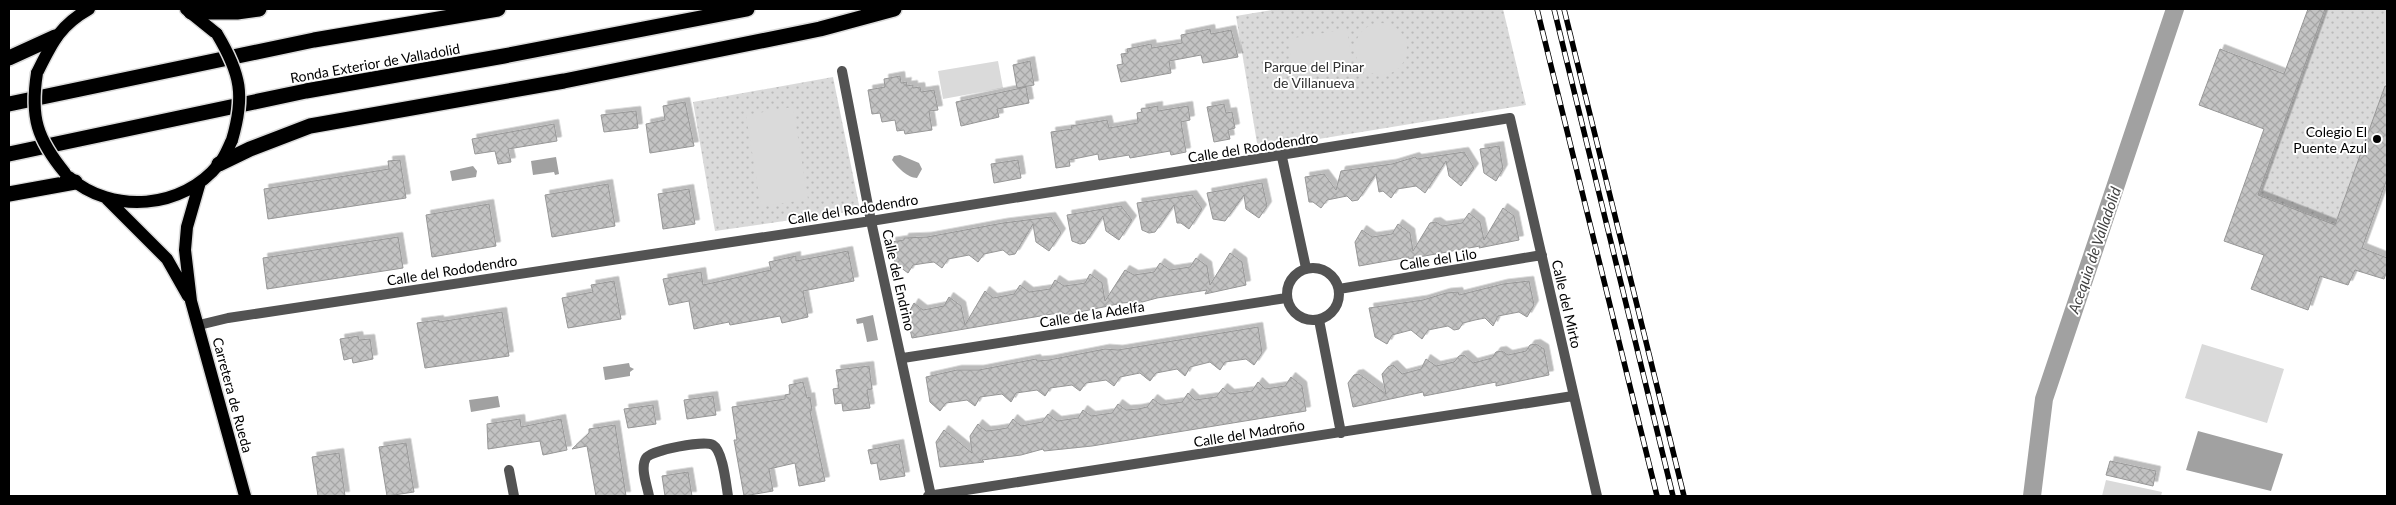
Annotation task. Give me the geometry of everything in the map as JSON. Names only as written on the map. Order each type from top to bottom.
[{"type":"highway","points":[[188,10],[237,12],[259,9]]},
{"type":"highway","points":[[9,104],[314,40],[498,9]]},
{"type":"highway","name":"Ronda Exterior de Valladolid","points":[[9,154],[306,91],[504,56],[748,9]]},
{"type":"highway","points":[[219,164],[250,149],[310,126],[574,79],[820,28],[894,9]]},
{"type":"highway","points":[[9,58],[55,37]]},
{"type":"highway","points":[[9,194],[70,178]]},
{"type":"main road","points":[[89,9],[76,13],[55,37],[37,72],[33,99],[38,128],[48,153],[70,178],[107,199],[144,204],[176,196],[200,182],[219,164],[232,140],[239,116],[239,81],[230,56],[217,34],[188,10]]},
{"type":"main road","name":"Carretera de Rueda","points":[[200,182],[187,226],[185,250],[192,301],[245,496]]},
{"type":"main road","name":"Carretera de Rueda","points":[[107,199],[167,259],[192,301]]},
{"type":"street","name":"Calle del Endrino","points":[[842,71],[871,220],[930,496]]},
{"type":"street","name":"Calle del Rododendro","points":[[198,325],[228,318],[1282,157],[1510,118]]},
{"type":"street","name":"Calle del Mirto","points":[[1510,118],[1597,496]]},
{"type":"street","points":[[1282,157],[1306,268]]},
{"type":"street","name":"Calle del Lilo","points":[[1339,289],[1542,255]]},
{"type":"street","points":[[1317,267],[1328,271],[1335,279],[1339,289],[1337,305],[1326,317],[1319,320],[1301,318],[1289,306],[1286,298],[1287,288],[1291,279],[1298,272],[1306,268],[1317,267]]},
{"type":"street","name":"Calle de la Adelfa","points":[[902,358],[1286,298]]},
{"type":"street","points":[[1319,320],[1341,433]]},
{"type":"street","name":"Calle del Madroño","points":[[930,496],[1573,396]]},
{"type":"street","points":[[649,496],[644,467],[647,457],[655,452],[704,443],[713,445],[720,453],[728,496]]},
{"type":"street","points":[[509,470],[514,496]]},
{"type":"green space","name":"Parque del Pinar de Villanueva","points":[[1278,9],[1503,9],[1526,105],[1258,149],[1236,16]]},
{"type":"green space","points":[[2325,9],[2387,9],[2387,81],[2335,225],[2258,195]]},
{"type":"green space","points":[[1381,23],[1395,27],[1403,35],[1407,49],[1403,63],[1395,71],[1381,75],[1367,71],[1359,63],[1355,49],[1359,35],[1367,27]]},
{"type":"green space","points":[[1347,29],[1352,61],[1293,71],[1288,39]]},
{"type":"green space","points":[[998,61],[1003,88],[943,99],[938,71]]},
{"type":"green space","points":[[833,77],[860,210],[715,231],[693,102]]},
{"type":"green space","points":[[793,107],[808,199],[761,207],[746,115]]},
{"type":"green space","points":[[2202,344],[2284,369],[2267,423],[2185,398]]},
{"type":"green space","points":[[2106,480],[2162,492],[2161,496],[2102,496]]},
{"type":"shaded area","points":[[900,155],[919,163],[922,169],[917,178],[906,174],[892,160],[894,156]]},
{"type":"shaded area","points":[[556,157],[559,174],[555,175],[554,172],[533,175],[531,161]]},
{"type":"shaded area","points":[[473,166],[477,171],[476,177],[452,181],[450,171]]},
{"type":"shaded area","points":[[873,315],[878,340],[867,342],[863,323],[857,324],[856,319]]},
{"type":"shaded area","points":[[629,363],[630,367],[634,369],[630,372],[630,376],[605,380],[603,367]]},
{"type":"shaded area","points":[[498,396],[500,407],[471,412],[469,400]]},
{"type":"shaded area","points":[[2198,431],[2283,454],[2271,491],[2186,470]]},
{"type":"building","name":"Colegio El Puente Azul","points":[[2308,9],[2325,9],[2258,195],[2335,225],[2385,86],[2387,86],[2387,179],[2362,248],[2387,258],[2387,271],[2384,279],[2355,270],[2348,285],[2320,276],[2308,310],[2251,289],[2264,255],[2224,241],[2264,129],[2199,105],[2220,49],[2284,74]]},
{"type":"building","points":[[1210,29],[1211,34],[1231,30],[1238,57],[1203,63],[1201,55],[1169,61],[1171,73],[1121,82],[1117,65],[1123,64],[1121,54],[1128,53],[1127,49],[1151,44],[1152,48],[1182,43],[1181,35]]},
{"type":"building","points":[[1030,61],[1034,85],[1017,88],[1013,65]]},
{"type":"building","points":[[900,76],[901,83],[907,82],[906,86],[920,87],[921,92],[934,90],[938,110],[929,111],[932,130],[905,134],[904,130],[897,131],[895,120],[882,122],[880,113],[872,114],[868,90],[885,87],[884,79]]},
{"type":"building","points":[[1026,87],[1029,103],[997,109],[999,117],[961,126],[956,102]]},
{"type":"building","points":[[685,102],[694,146],[650,153],[646,124],[665,120],[663,106]]},
{"type":"building","points":[[1224,104],[1226,113],[1232,112],[1235,128],[1228,130],[1230,139],[1214,142],[1207,107]]},
{"type":"building","points":[[1158,106],[1158,111],[1188,106],[1190,120],[1181,122],[1186,152],[1171,155],[1170,151],[1130,158],[1129,155],[1099,160],[1098,154],[1069,160],[1070,166],[1056,168],[1051,132],[1072,129],[1071,126],[1107,120],[1109,128],[1138,123],[1137,113],[1142,112],[1141,109]]},
{"type":"building","points":[[636,111],[638,128],[604,132],[601,115]]},
{"type":"building","points":[[554,124],[557,141],[508,149],[511,162],[498,164],[495,151],[475,154],[472,139]]},
{"type":"building","points":[[1499,146],[1503,169],[1496,181],[1484,173],[1480,149]]},
{"type":"building","points":[[1464,152],[1474,168],[1461,186],[1449,176],[1446,161],[1425,193],[1416,186],[1397,189],[1391,198],[1383,191],[1379,192],[1376,174],[1358,200],[1352,201],[1347,196],[1327,200],[1321,208],[1313,202],[1309,202],[1305,177],[1324,174],[1336,190],[1341,171],[1392,164],[1415,157],[1417,159]]},
{"type":"building","points":[[400,160],[406,198],[268,219],[264,189],[389,169],[388,161]]},
{"type":"building","points":[[1018,160],[1021,178],[994,183],[991,164]]},
{"type":"building","points":[[1262,183],[1267,206],[1259,218],[1246,209],[1244,195],[1225,221],[1213,219],[1207,193]]},
{"type":"building","points":[[608,184],[615,226],[552,237],[545,195]]},
{"type":"building","points":[[689,189],[695,224],[663,229],[658,194]]},
{"type":"building","points":[[1192,195],[1202,209],[1189,229],[1181,223],[1177,223],[1174,205],[1155,232],[1149,233],[1142,230],[1137,203]]},
{"type":"building","points":[[489,204],[496,246],[432,257],[426,215]]},
{"type":"building","points":[[1121,206],[1132,220],[1119,240],[1106,231],[1103,216],[1085,243],[1080,244],[1072,241],[1067,215]]},
{"type":"building","points":[[1503,208],[1514,216],[1519,240],[1359,266],[1355,242],[1362,230],[1372,237],[1392,234],[1398,224],[1410,233],[1413,251],[1430,223],[1436,222],[1442,226],[1462,223],[1469,213],[1480,222],[1484,240]]},
{"type":"building","points":[[1051,217],[1061,233],[1049,251],[1036,242],[1033,224],[1015,254],[1009,255],[1003,250],[984,254],[978,262],[969,255],[948,259],[942,268],[934,262],[913,265],[908,273],[900,267],[896,268],[891,242],[904,240],[904,238],[927,237],[1003,223]]},
{"type":"building","points":[[398,237],[403,268],[267,289],[263,258]]},
{"type":"building","points":[[848,251],[854,281],[803,291],[808,317],[782,323],[780,316],[730,325],[729,322],[694,329],[689,301],[669,305],[663,279],[701,272],[703,285],[771,270],[769,262],[796,256],[796,261]]},
{"type":"building","points":[[1230,253],[1242,262],[1246,285],[1205,294],[1207,290],[1157,298],[1135,304],[1134,302],[1122,303],[1066,315],[1064,313],[1052,314],[912,338],[907,316],[914,303],[923,310],[944,306],[949,297],[961,306],[965,325],[985,291],[993,298],[1014,294],[1020,285],[1029,292],[1050,289],[1055,280],[1064,286],[1085,283],[1090,274],[1102,283],[1105,301],[1125,270],[1134,275],[1154,272],[1160,263],[1170,270],[1190,267],[1196,258],[1207,266],[1210,285]]},
{"type":"building","points":[[614,281],[621,319],[568,328],[562,298],[593,292],[591,285]]},
{"type":"building","points":[[1529,281],[1534,305],[1527,317],[1519,312],[1498,316],[1493,326],[1485,318],[1475,320],[1463,323],[1459,329],[1454,330],[1448,326],[1428,330],[1422,339],[1411,330],[1392,335],[1387,344],[1375,337],[1369,308],[1423,300],[1446,293],[1458,292],[1459,295],[1503,284]]},
{"type":"building","points":[[502,312],[509,356],[425,368],[417,323],[439,320],[439,322]]},
{"type":"building","points":[[1258,327],[1262,353],[1254,365],[1246,359],[1225,362],[1220,370],[1210,362],[1190,367],[1185,376],[1177,369],[1156,373],[1150,381],[1140,373],[1120,377],[1114,386],[1106,380],[1086,383],[1080,391],[1072,385],[1050,388],[1045,396],[1037,390],[1016,393],[1011,402],[1002,394],[980,397],[975,406],[967,400],[946,403],[940,411],[930,402],[926,377],[957,370],[979,370],[1036,359],[1037,361],[1049,360],[1105,349],[1118,350]]},
{"type":"building","points":[[358,336],[359,340],[370,339],[373,359],[353,363],[352,358],[344,360],[340,339]]},
{"type":"building","points":[[1536,344],[1544,349],[1549,375],[1496,386],[1496,382],[1424,396],[1423,392],[1353,407],[1348,383],[1354,375],[1359,374],[1386,394],[1382,374],[1388,367],[1393,365],[1402,374],[1421,369],[1426,359],[1436,366],[1454,362],[1459,356],[1464,355],[1473,363],[1492,358],[1496,352],[1502,351],[1508,355],[1526,351],[1530,345]]},
{"type":"building","points":[[869,366],[872,389],[867,390],[870,408],[843,411],[842,403],[835,404],[833,389],[839,388],[836,370]]},
{"type":"building","points":[[1291,377],[1302,386],[1306,411],[1092,446],[1044,451],[1043,449],[1021,455],[982,460],[984,462],[940,467],[936,442],[944,430],[972,453],[970,436],[978,424],[986,431],[1007,428],[1013,419],[1021,426],[1042,422],[1048,414],[1057,421],[1078,418],[1083,410],[1091,416],[1112,413],[1118,404],[1126,410],[1147,407],[1153,399],[1161,405],[1182,402],[1188,393],[1195,400],[1216,397],[1223,388],[1230,394],[1252,391],[1258,382],[1265,389],[1285,386]]},
{"type":"building","points":[[803,382],[807,398],[810,397],[812,410],[810,411],[825,481],[799,486],[795,463],[769,469],[773,491],[744,496],[734,440],[737,440],[732,407],[785,399],[785,395],[790,394],[789,385]]},
{"type":"building","points":[[713,396],[716,415],[687,419],[684,400]]},
{"type":"building","points":[[653,405],[656,424],[628,428],[624,409]]},
{"type":"building","points":[[520,419],[521,427],[561,419],[567,450],[543,455],[540,441],[488,449],[487,424]]},
{"type":"building","points":[[615,425],[626,496],[596,496],[587,446],[572,449],[589,433],[589,429]]},
{"type":"building","points":[[406,443],[414,492],[387,496],[379,447]]},
{"type":"building","points":[[899,444],[905,476],[880,480],[877,463],[871,464],[868,450]]},
{"type":"building","points":[[339,453],[345,496],[318,496],[312,457]]},
{"type":"building","points":[[2110,461],[2156,471],[2153,486],[2106,475]]},
{"type":"building","points":[[688,472],[692,496],[665,496],[662,476]]},
{"type":"waterway","name":"Acequia de Valladolid","points":[[2032,496],[2044,399],[2175,9]]},
{"type":"railway","points":[[1537,9],[1657,496]]},
{"type":"railway","points":[[1554,9],[1673,496]]},
{"type":"railway","points":[[1564,9],[1684,496]]},
{"type":"place","name":"Colegio El Puente Azul","points":[[2377,139]]}]
